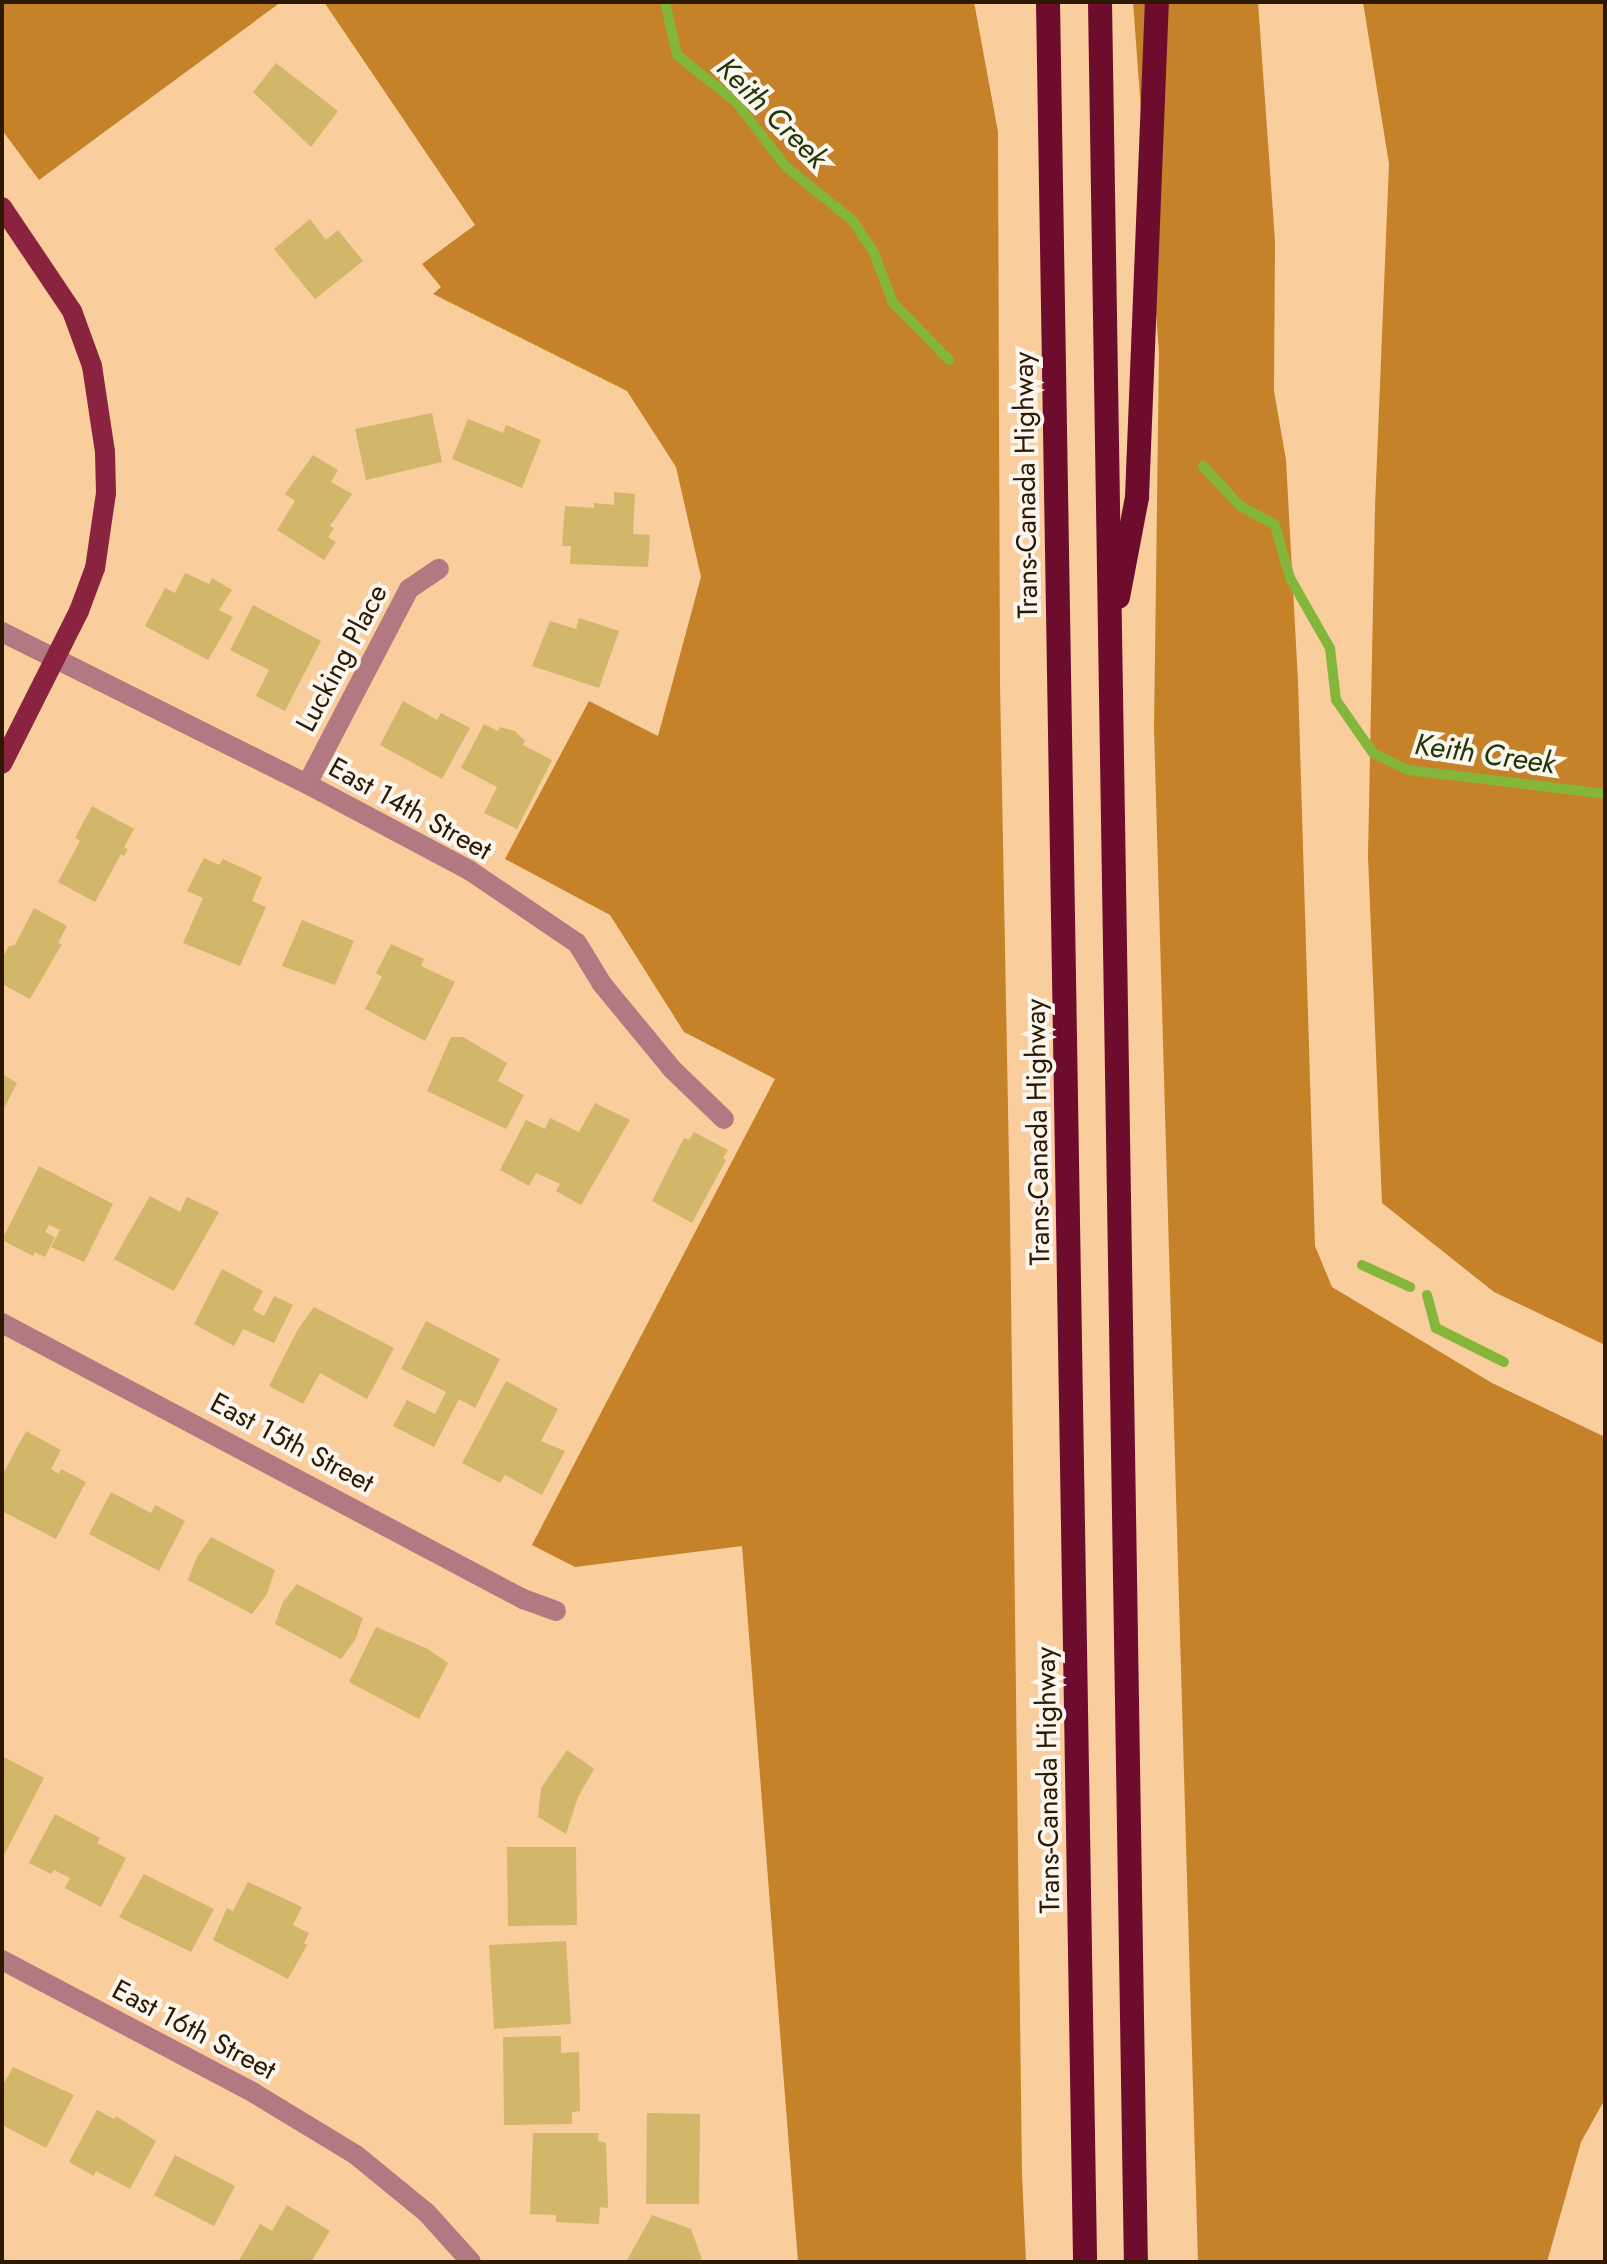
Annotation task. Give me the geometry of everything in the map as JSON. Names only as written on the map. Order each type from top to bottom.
[{"type":"highway","name":"Trans-Canada Highway","points":[[1048,2],[1085,2262]]},
{"type":"highway","points":[[1100,2],[1136,2262]]},
{"type":"highway","points":[[1108,651],[1137,497],[1157,2]]},
{"type":"main road","points":[[2,207],[72,311],[92,366],[105,452],[103,528],[95,568],[58,658],[2,764]]},
{"type":"street","name":"Lucking Place","points":[[307,784],[409,589],[439,569]]},
{"type":"street","name":"East 14th Street","points":[[2,632],[307,784],[469,870],[577,943],[602,984],[672,1069],[724,1119]]},
{"type":"street","name":"East 15th Street","points":[[2,1323],[523,1599],[556,1611]]},
{"type":"street","name":"East 16th Street","points":[[2,1960],[254,2093],[356,2155],[426,2212],[471,2262]]},
{"type":"shaded area","points":[[2,2],[281,2],[39,180],[2,130]]},
{"type":"shaded area","points":[[324,2],[974,2],[998,132],[1000,684],[1022,2175],[1026,2262],[798,2262],[742,1546],[575,1567],[532,1545],[775,1079],[684,1032],[610,915],[505,859],[589,701],[658,736],[701,577],[676,467],[627,391],[433,294],[441,287],[422,264],[475,225]]},
{"type":"shaded area","points":[[1133,2],[1258,2],[1275,241],[1274,391],[1286,460],[1298,681],[1315,1246],[1332,1287],[1492,1383],[1605,1437],[1605,2099],[1581,2142],[1547,2262],[1198,2262],[1154,729],[1159,353]]},
{"type":"shaded area","points":[[1363,2],[1605,2],[1605,1345],[1494,1292],[1382,1203],[1368,856],[1375,507],[1389,164]]},
{"type":"building","points":[[276,63],[338,111],[311,147],[253,92]]},
{"type":"building","points":[[310,219],[326,240],[338,230],[363,261],[315,299],[274,249]]},
{"type":"building","points":[[432,413],[442,462],[366,480],[355,429]]},
{"type":"building","points":[[468,419],[503,433],[506,425],[541,440],[522,488],[452,459]]},
{"type":"building","points":[[313,455],[338,470],[331,482],[352,494],[330,526],[334,528],[328,537],[336,542],[324,560],[277,530],[295,501],[285,494]]},
{"type":"building","points":[[614,492],[635,494],[633,534],[650,535],[648,567],[570,564],[571,546],[562,546],[565,506],[594,508],[594,503],[614,505]]},
{"type":"building","points":[[185,573],[209,584],[212,578],[232,590],[219,610],[233,617],[208,660],[145,626],[165,588],[175,593]]},
{"type":"building","points":[[253,605],[321,641],[285,711],[256,696],[269,670],[230,650]]},
{"type":"building","points":[[579,618],[619,631],[599,688],[532,666],[550,621],[576,629]]},
{"type":"building","points":[[403,701],[437,720],[441,713],[470,728],[442,779],[380,745]]},
{"type":"building","points":[[484,724],[498,731],[500,727],[515,731],[525,741],[523,745],[552,760],[517,829],[484,813],[497,787],[461,768]]},
{"type":"building","points":[[92,806],[134,829],[124,847],[128,849],[124,856],[121,854],[95,902],[58,882],[80,841],[75,838]]},
{"type":"building","points":[[204,858],[219,865],[223,859],[262,877],[252,901],[266,907],[240,966],[183,943],[203,898],[187,891]]},
{"type":"building","points":[[34,908],[67,926],[58,943],[62,944],[30,999],[2,984],[2,959],[9,946],[15,945]]},
{"type":"building","points":[[302,920],[354,941],[335,985],[282,966]]},
{"type":"building","points":[[391,944],[424,959],[421,966],[455,982],[425,1041],[365,1009],[382,977],[376,973]]},
{"type":"building","points":[[451,1037],[463,1037],[507,1063],[498,1081],[524,1095],[506,1129],[427,1091]]},
{"type":"building","points":[[2,1074],[17,1083],[2,1112]]},
{"type":"building","points":[[595,1103],[630,1120],[581,1205],[556,1191],[560,1184],[536,1173],[529,1186],[500,1170],[526,1120],[545,1129],[550,1118],[579,1132]]},
{"type":"building","points":[[694,1132],[728,1150],[723,1158],[726,1160],[692,1223],[652,1201],[684,1138],[689,1140]]},
{"type":"building","points":[[39,1166],[113,1204],[84,1262],[51,1247],[60,1230],[49,1225],[45,1232],[55,1237],[45,1257],[35,1252],[33,1256],[2,1240]]},
{"type":"building","points":[[150,1196],[180,1212],[187,1197],[219,1212],[174,1291],[114,1259]]},
{"type":"building","points":[[222,1269],[263,1291],[253,1310],[264,1316],[274,1296],[293,1305],[274,1343],[243,1329],[234,1346],[194,1324]]},
{"type":"building","points":[[314,1307],[394,1348],[367,1399],[320,1373],[303,1404],[269,1386],[298,1329]]},
{"type":"building","points":[[426,1321],[500,1359],[475,1408],[459,1399],[434,1447],[393,1426],[407,1400],[435,1414],[446,1392],[401,1369]]},
{"type":"building","points":[[506,1381],[558,1409],[541,1441],[565,1451],[542,1495],[505,1475],[500,1483],[462,1463]]},
{"type":"building","points":[[26,1431],[61,1450],[51,1469],[59,1474],[61,1469],[86,1482],[56,1539],[2,1511],[2,1476]]},
{"type":"building","points":[[111,1492],[151,1513],[155,1505],[185,1521],[159,1571],[89,1534]]},
{"type":"building","points":[[211,1537],[275,1570],[267,1594],[252,1614],[188,1580],[197,1557]]},
{"type":"building","points":[[297,1584],[363,1618],[355,1640],[341,1659],[275,1624],[283,1602]]},
{"type":"building","points":[[376,1627],[426,1648],[448,1663],[419,1719],[349,1682]]},
{"type":"building","points":[[567,1750],[594,1769],[578,1797],[566,1834],[538,1817],[541,1788]]},
{"type":"building","points":[[2,1756],[44,1778],[2,1859]]},
{"type":"building","points":[[55,1814],[100,1838],[97,1843],[126,1858],[101,1907],[65,1888],[70,1878],[54,1870],[51,1874],[29,1863]]},
{"type":"building","points":[[507,1847],[576,1847],[577,1925],[508,1926]]},
{"type":"building","points":[[144,1874],[214,1909],[191,1952],[119,1917]]},
{"type":"building","points":[[248,1882],[302,1907],[293,1925],[309,1933],[304,1943],[307,1945],[288,1979],[213,1940],[227,1908],[233,1911]]},
{"type":"building","points":[[566,1941],[571,2024],[494,2029],[489,1945]]},
{"type":"building","points":[[561,2036],[561,2053],[579,2052],[580,2111],[572,2112],[572,2124],[504,2125],[503,2037]]},
{"type":"building","points":[[13,2067],[74,2095],[46,2148],[2,2125],[2,2087]]},
{"type":"building","points":[[97,2110],[114,2119],[116,2116],[156,2141],[130,2189],[96,2171],[94,2176],[69,2162]]},
{"type":"building","points":[[647,2113],[700,2114],[699,2204],[646,2204]]},
{"type":"building","points":[[533,2133],[599,2133],[598,2141],[606,2143],[608,2208],[600,2207],[599,2224],[556,2222],[556,2215],[530,2214]]},
{"type":"building","points":[[175,2155],[235,2186],[214,2226],[154,2195]]},
{"type":"building","points":[[287,2205],[330,2231],[311,2262],[238,2262],[260,2224],[272,2231]]},
{"type":"building","points":[[652,2215],[691,2229],[703,2262],[626,2262]]},
{"type":"waterway","name":"Keith Creek","points":[[665,2],[677,55],[736,102],[786,167],[852,220],[874,253],[893,303],[949,360]]},
{"type":"waterway","name":"Keith Creek","points":[[1203,466],[1240,506],[1275,525],[1290,578],[1330,648],[1336,700],[1373,753],[1408,770],[1605,794]]},
{"type":"waterway","points":[[1362,1265],[1410,1287]]},
{"type":"waterway","points":[[1427,1295],[1436,1328],[1504,1362]]}]
